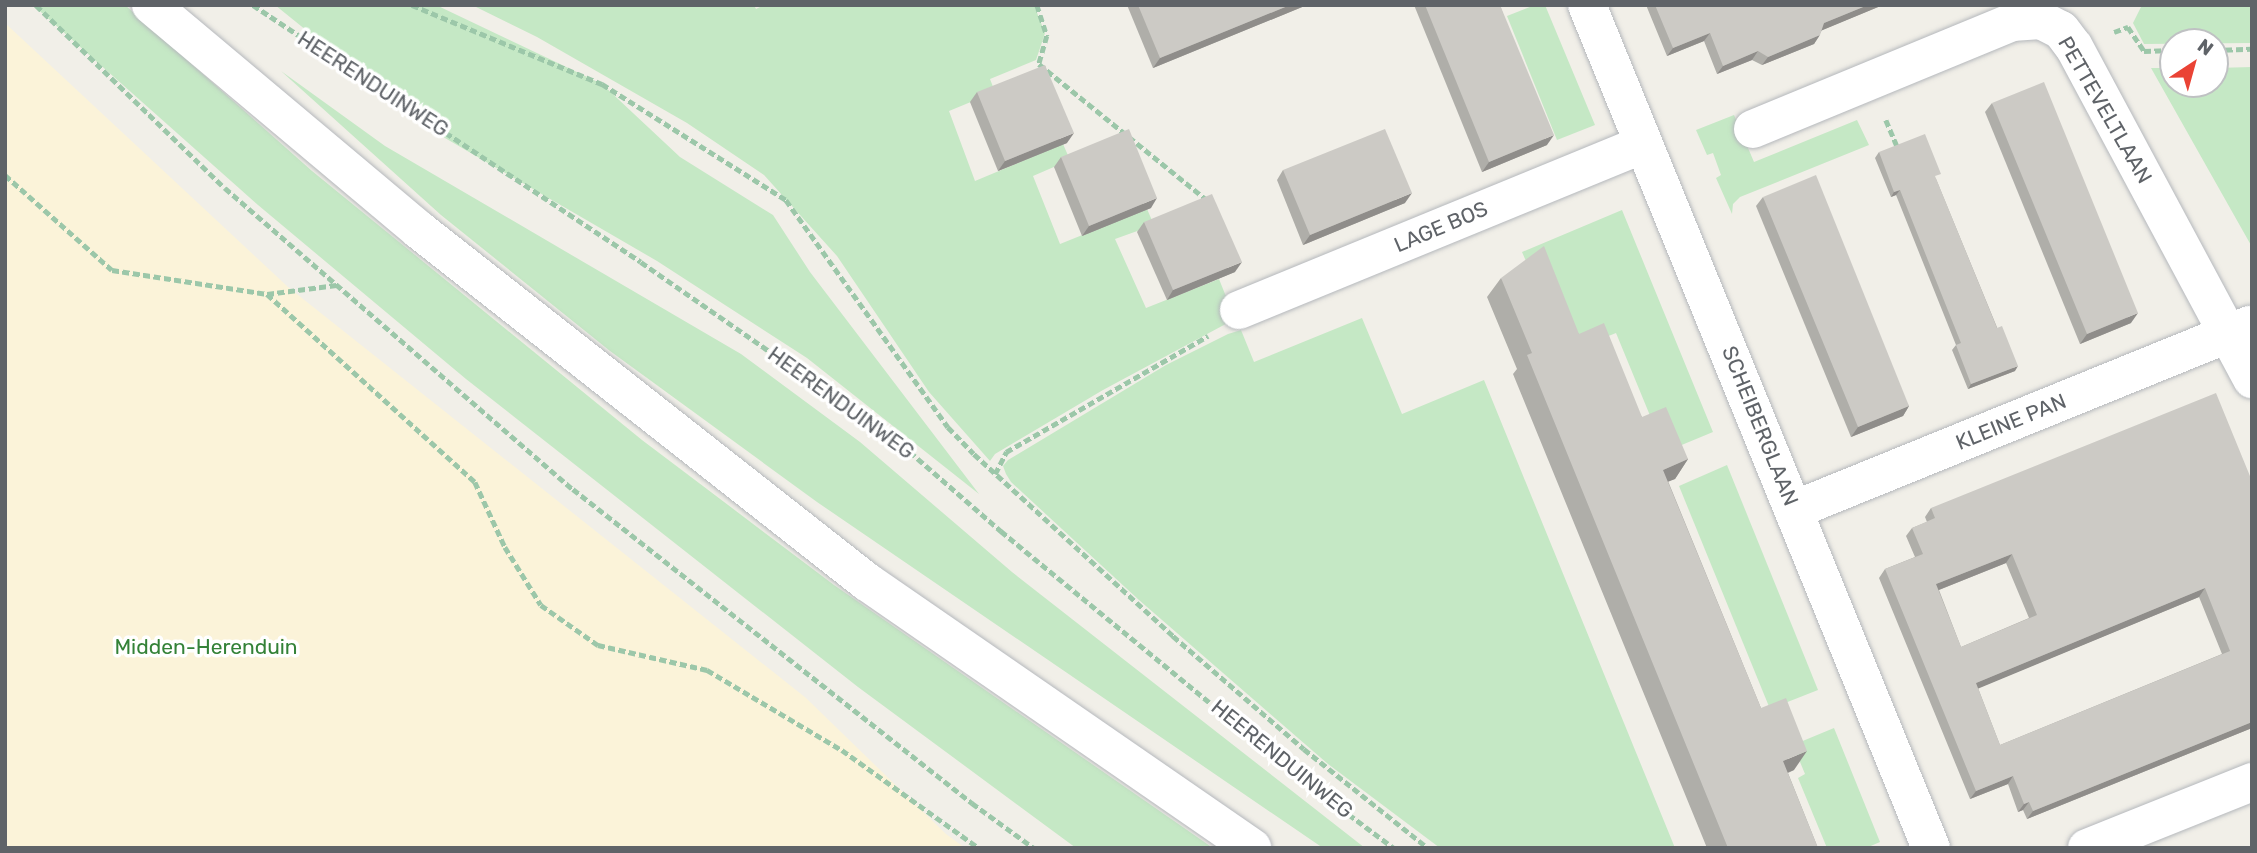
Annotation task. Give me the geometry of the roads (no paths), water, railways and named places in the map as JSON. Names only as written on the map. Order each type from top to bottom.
[{"type":"street","points":[[150,5],[419,230],[867,582],[1252,848]]},
{"type":"street","name":"SCHEIBERGLAAN","points":[[1587,5],[1931,848]]},
{"type":"street","name":"PETTEVELTLAAN","points":[[1753,129],[2012,22],[2041,20],[2061,30],[2074,47],[2240,329]]},
{"type":"street","name":"LAGE BOS","points":[[1225,322],[1643,144]]},
{"type":"street","points":[[2240,329],[2252,379]]},
{"type":"street","name":"KLEINE PAN","points":[[1794,510],[2240,329]]},
{"type":"street","points":[[2104,844],[2252,782]]},
{"type":"park label","name":"Midden-Herenduin","points":[[206,647]]}]
